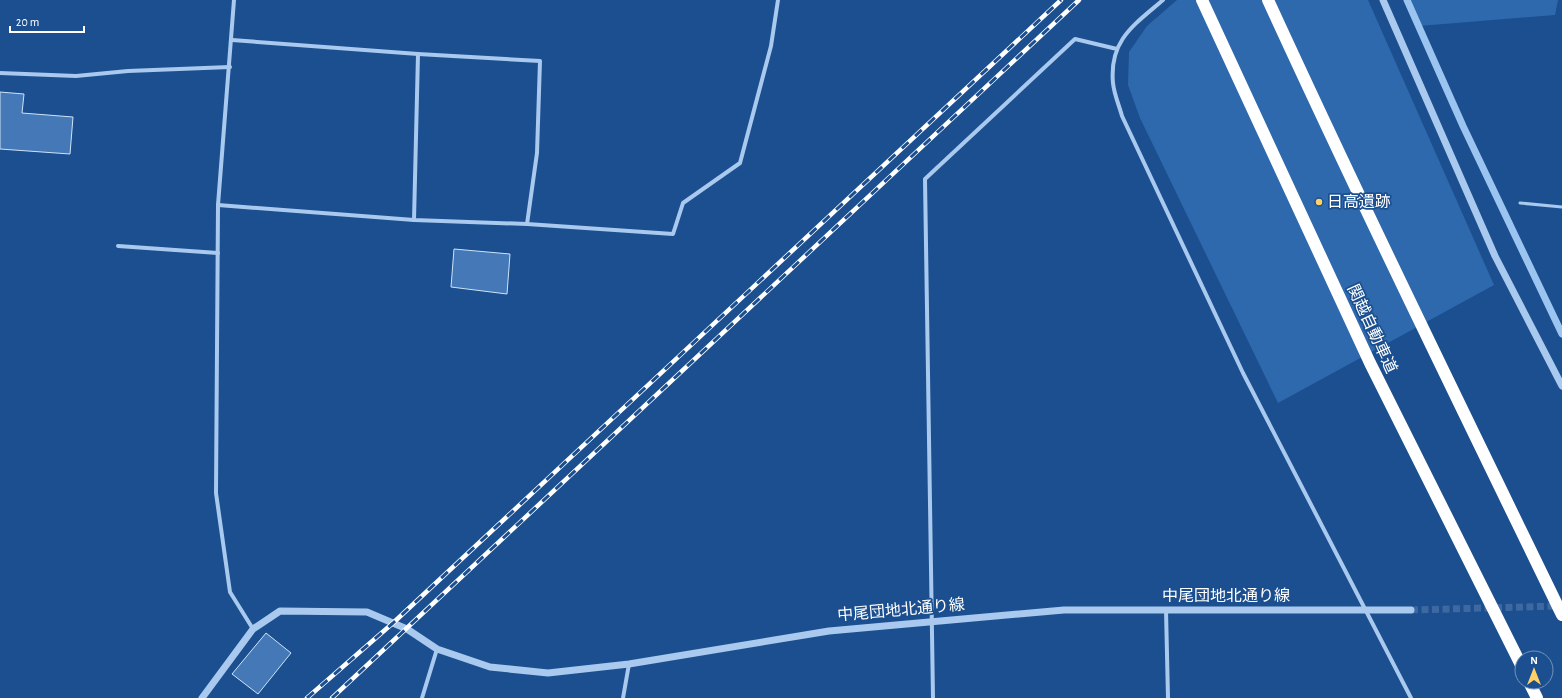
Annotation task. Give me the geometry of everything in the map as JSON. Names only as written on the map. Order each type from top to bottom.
[{"type":"highway","name":"関越自動車道","points":[[1202,0],[1370,363],[1514,651]]},
{"type":"highway","points":[[1268,0],[1426,336],[1562,615]]},
{"type":"street","points":[[202,698],[253,628],[230,592],[216,493],[218,205],[230,67],[234,0]]},
{"type":"street","points":[[218,205],[414,220],[527,224],[673,234],[683,203],[740,163],[771,46],[778,0]]},
{"type":"street","points":[[1162,0],[1126,33],[1113,57],[1113,83],[1122,116],[1242,373],[1411,698]]},
{"type":"street","points":[[1383,0],[1495,256],[1562,386]]},
{"type":"street","points":[[933,698],[925,179],[1075,39],[1117,49]]},
{"type":"street","points":[[232,40],[418,54],[540,61],[537,153],[527,224]]},
{"type":"street","points":[[414,220],[418,54]]},
{"type":"street","points":[[0,73],[76,76],[230,67]]},
{"type":"street","points":[[118,246],[218,253]]},
{"type":"street","name":"中尾団地北通り線","points":[[253,628],[280,611],[367,612],[407,629],[437,649],[490,667],[548,673],[629,664],[829,631],[1064,610],[1410,610]]},
{"type":"street","points":[[1166,610],[1168,698]]},
{"type":"street","points":[[422,698],[437,649]]},
{"type":"street","points":[[623,698],[629,664]]},
{"type":"lane","points":[[1520,203],[1562,207]]},
{"type":"shaded area","points":[[1177,0],[1368,0],[1494,285],[1278,403],[1140,118],[1128,85],[1129,52],[1147,26]]},
{"type":"shaded area","points":[[1407,0],[1558,0],[1555,15],[1419,26]]},
{"type":"building","points":[[0,92],[24,94],[22,113],[73,117],[70,154],[0,149]]},
{"type":"building","points":[[454,249],[510,254],[507,294],[451,287]]},
{"type":"building","points":[[266,633],[291,653],[258,694],[232,674]]},
{"type":"waterway","points":[[1407,0],[1463,126],[1562,334]]},
{"type":"tunnel","points":[[1411,610],[1560,606]]},
{"type":"railway","points":[[307,698],[393,623],[1061,0]]},
{"type":"railway","points":[[332,698],[1079,0]]},
{"type":"place","name":"日高遺跡","points":[[1319,202]]}]
